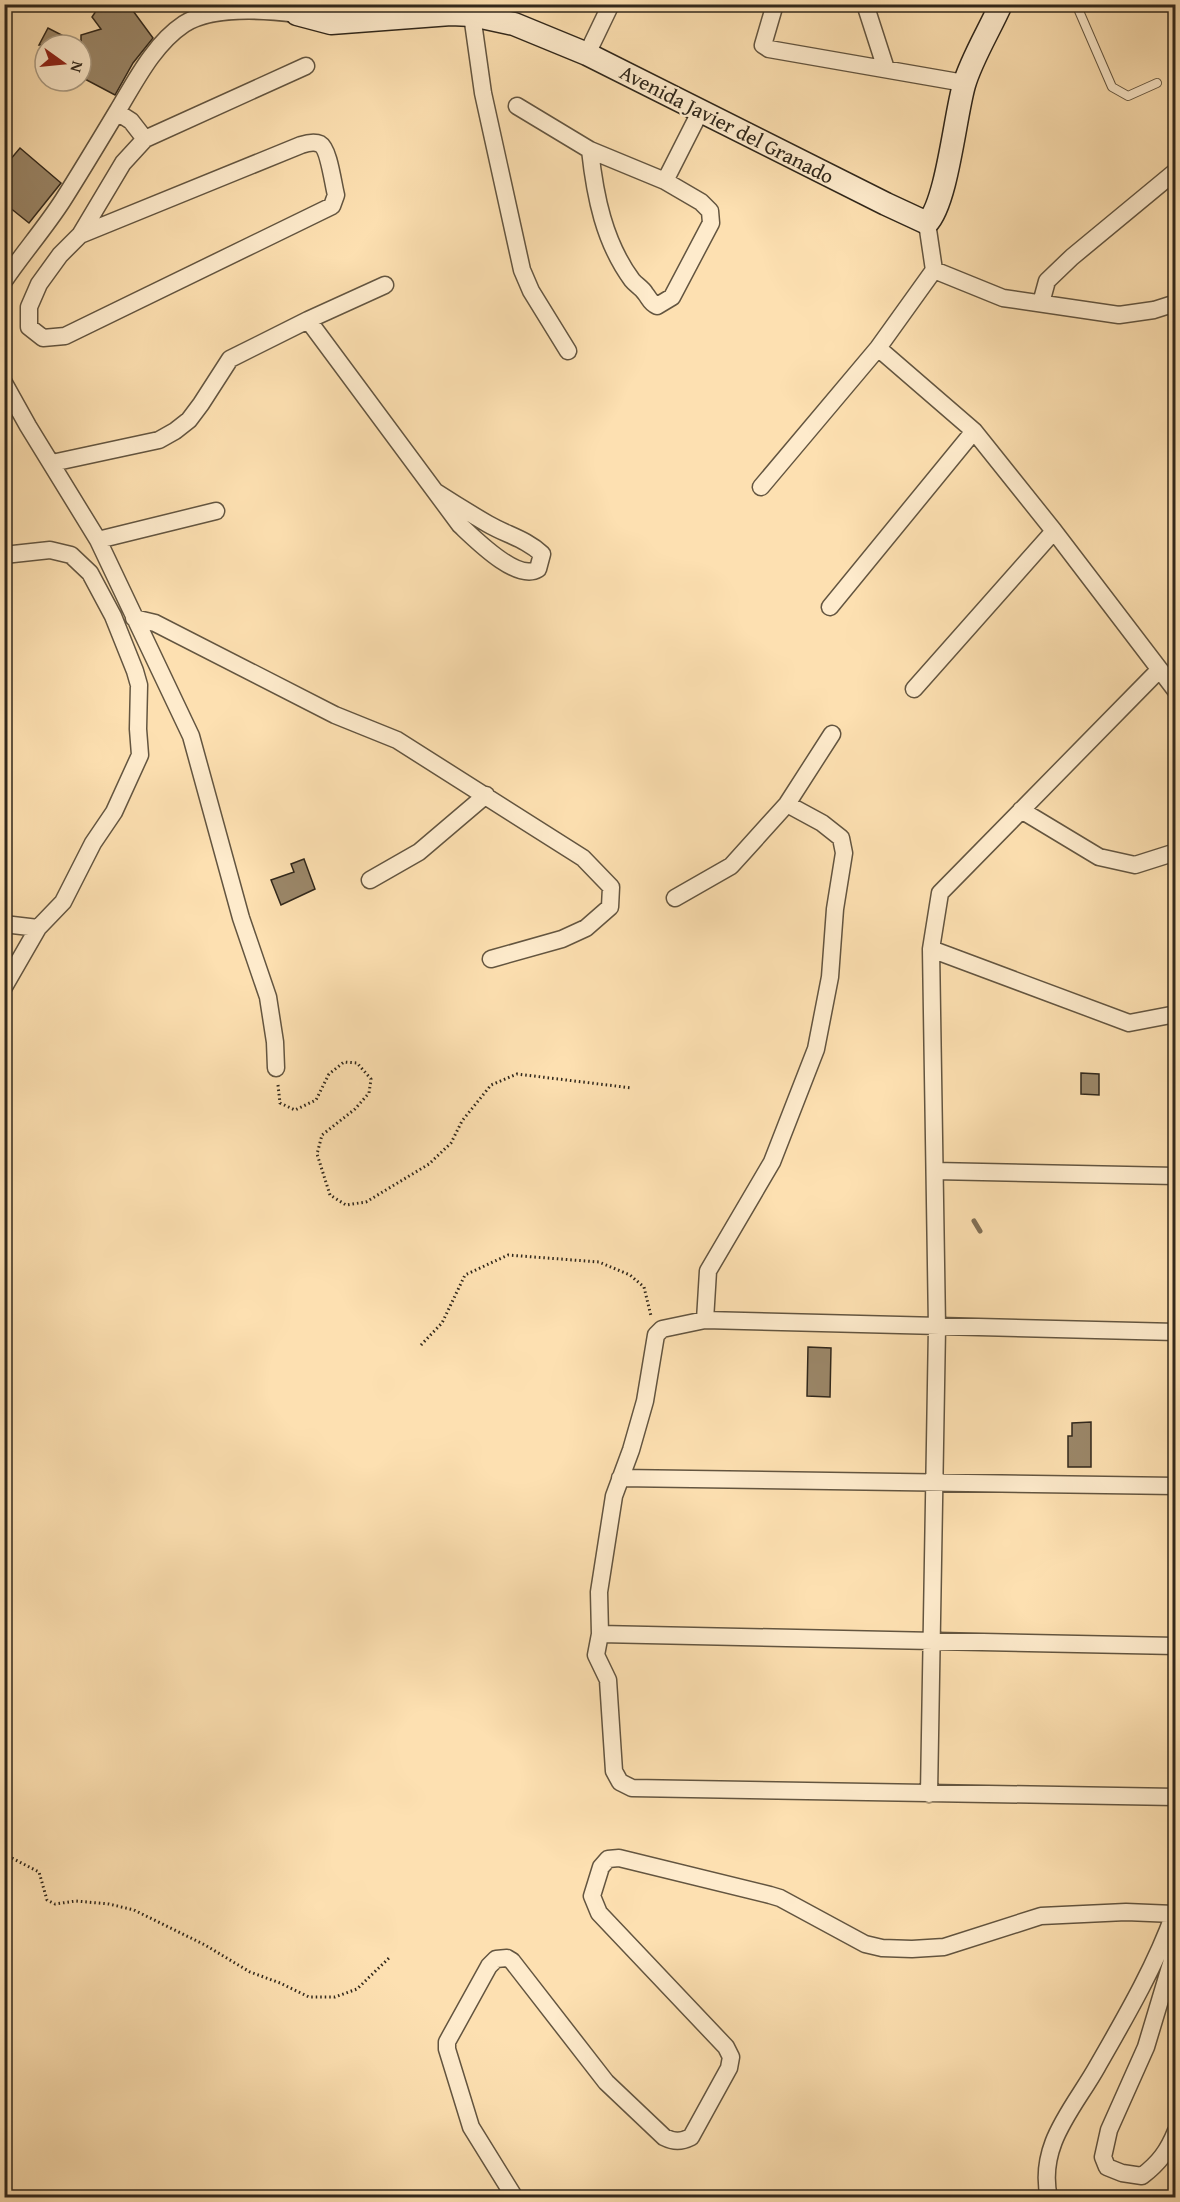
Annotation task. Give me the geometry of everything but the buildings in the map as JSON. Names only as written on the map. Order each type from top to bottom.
[{"type":"street","points":[[587,54],[611,4]]},
{"type":"street","points":[[775,4],[763,45],[769,49],[964,83]]},
{"type":"street","points":[[865,4],[886,69]]},
{"type":"street","points":[[761,487],[878,348],[934,270],[927,223],[932,218],[940,197],[964,83],[1001,4]]},
{"type":"street","name":"Avenida Javier del Granado","points":[[4,281],[62,202],[144,66],[167,38],[186,23],[209,15],[249,10],[294,9],[331,23],[452,14],[472,15],[514,24],[587,54],[927,223]]},
{"type":"street","points":[[472,15],[483,93],[522,270],[531,291],[568,351]]},
{"type":"street","points":[[80,236],[310,142],[319,144],[325,150],[336,195],[332,206],[65,336],[43,338],[29,327],[29,307],[39,284],[60,255],[80,236],[123,163],[146,139],[306,66]]},
{"type":"street","points":[[517,106],[590,150],[665,181],[701,202],[710,211],[711,222],[672,297],[657,306],[651,304],[646,293],[632,281],[608,236],[595,192],[590,150]]},
{"type":"street","points":[[665,181],[701,111]]},
{"type":"street","points":[[117,112],[131,120],[146,139]]},
{"type":"street","points":[[1041,303],[1047,281],[1072,257],[1176,171]]},
{"type":"street","points":[[934,270],[1003,298],[1119,315],[1154,310],[1176,303]]},
{"type":"street","points":[[52,463],[159,440],[189,420],[230,359],[385,285]]},
{"type":"street","points":[[308,320],[460,525],[481,546],[523,572],[532,573],[538,569],[542,554],[534,547],[515,535],[490,526],[436,492]]},
{"type":"street","points":[[878,348],[974,431],[1054,531],[1159,670],[1174,685]]},
{"type":"street","points":[[4,382],[28,426],[98,540],[191,736],[241,918],[268,997],[275,1042],[276,1068]]},
{"type":"street","points":[[830,607],[974,431]]},
{"type":"street","points":[[98,540],[216,511]]},
{"type":"street","points":[[914,688],[1054,531]]},
{"type":"street","points":[[4,555],[50,550],[71,555],[90,573],[113,616],[139,685],[140,755],[114,812],[93,843],[63,902],[38,928],[4,987]]},
{"type":"street","points":[[134,618],[155,623],[335,715],[397,740],[584,858],[611,887],[610,907],[586,928],[562,939],[491,959]]},
{"type":"street","points":[[929,1794],[937,1327],[931,949],[940,893],[1159,670]]},
{"type":"street","points":[[675,898],[731,866],[788,804],[832,734]]},
{"type":"street","points":[[370,880],[418,852],[486,795]]},
{"type":"street","points":[[705,1320],[708,1271],[772,1162],[781,1141],[816,1049],[830,977],[835,909],[844,853],[841,837],[822,823],[788,804]]},
{"type":"street","points":[[1021,810],[1099,856],[1135,865],[1176,852]]},
{"type":"street","points":[[4,924],[38,928]]},
{"type":"street","points":[[931,949],[1129,1023],[1176,1014]]},
{"type":"street","points":[[935,1171],[1176,1176]]},
{"type":"street","points":[[1176,1332],[705,1320],[662,1329],[656,1335],[645,1401],[631,1450],[614,1496],[599,1592],[600,1634],[596,1655],[608,1680],[614,1771],[620,1782],[632,1788],[1176,1797]]},
{"type":"street","points":[[620,1478],[1176,1486]]},
{"type":"street","points":[[600,1634],[1176,1646]]},
{"type":"street","points":[[515,2198],[471,2127],[447,2049],[447,2042],[489,1966],[496,1959],[507,1958],[512,1961],[606,2082],[664,2137],[671,2140],[685,2140],[691,2137],[729,2068],[731,2057],[726,2047],[599,1912],[592,1896],[601,1867],[609,1859],[619,1858],[780,1898],[865,1944],[882,1948],[944,1947],[1041,1916],[1126,1912],[1175,1914],[1156,1957],[1096,2070],[1075,2099],[1059,2128],[1047,2164],[1049,2198]]},
{"type":"street","points":[[1176,1947],[1146,2047],[1109,2130],[1103,2157],[1107,2167],[1122,2173],[1142,2176],[1172,2153],[1176,2131]]},
{"type":"lane","points":[[1076,4],[1112,87],[1128,96],[1157,83]]},
{"type":"path","points":[[276,1068],[280,1102],[296,1110],[316,1100],[329,1074],[344,1062],[357,1063],[371,1079],[369,1093],[355,1108],[322,1135],[317,1155],[330,1194],[346,1205],[366,1202],[429,1164],[451,1143],[462,1121],[491,1085],[517,1074],[632,1088]]},
{"type":"path","points":[[421,1345],[442,1323],[465,1275],[508,1255],[599,1262],[630,1275],[644,1287],[656,1335]]},
{"type":"path","points":[[4,1854],[39,1872],[47,1900],[55,1904],[76,1901],[109,1904],[134,1910],[205,1945],[250,1972],[309,1996],[335,1997],[357,1989],[389,1958]]},
{"type":"waterway","points":[[974,1221],[980,1231]]}]
